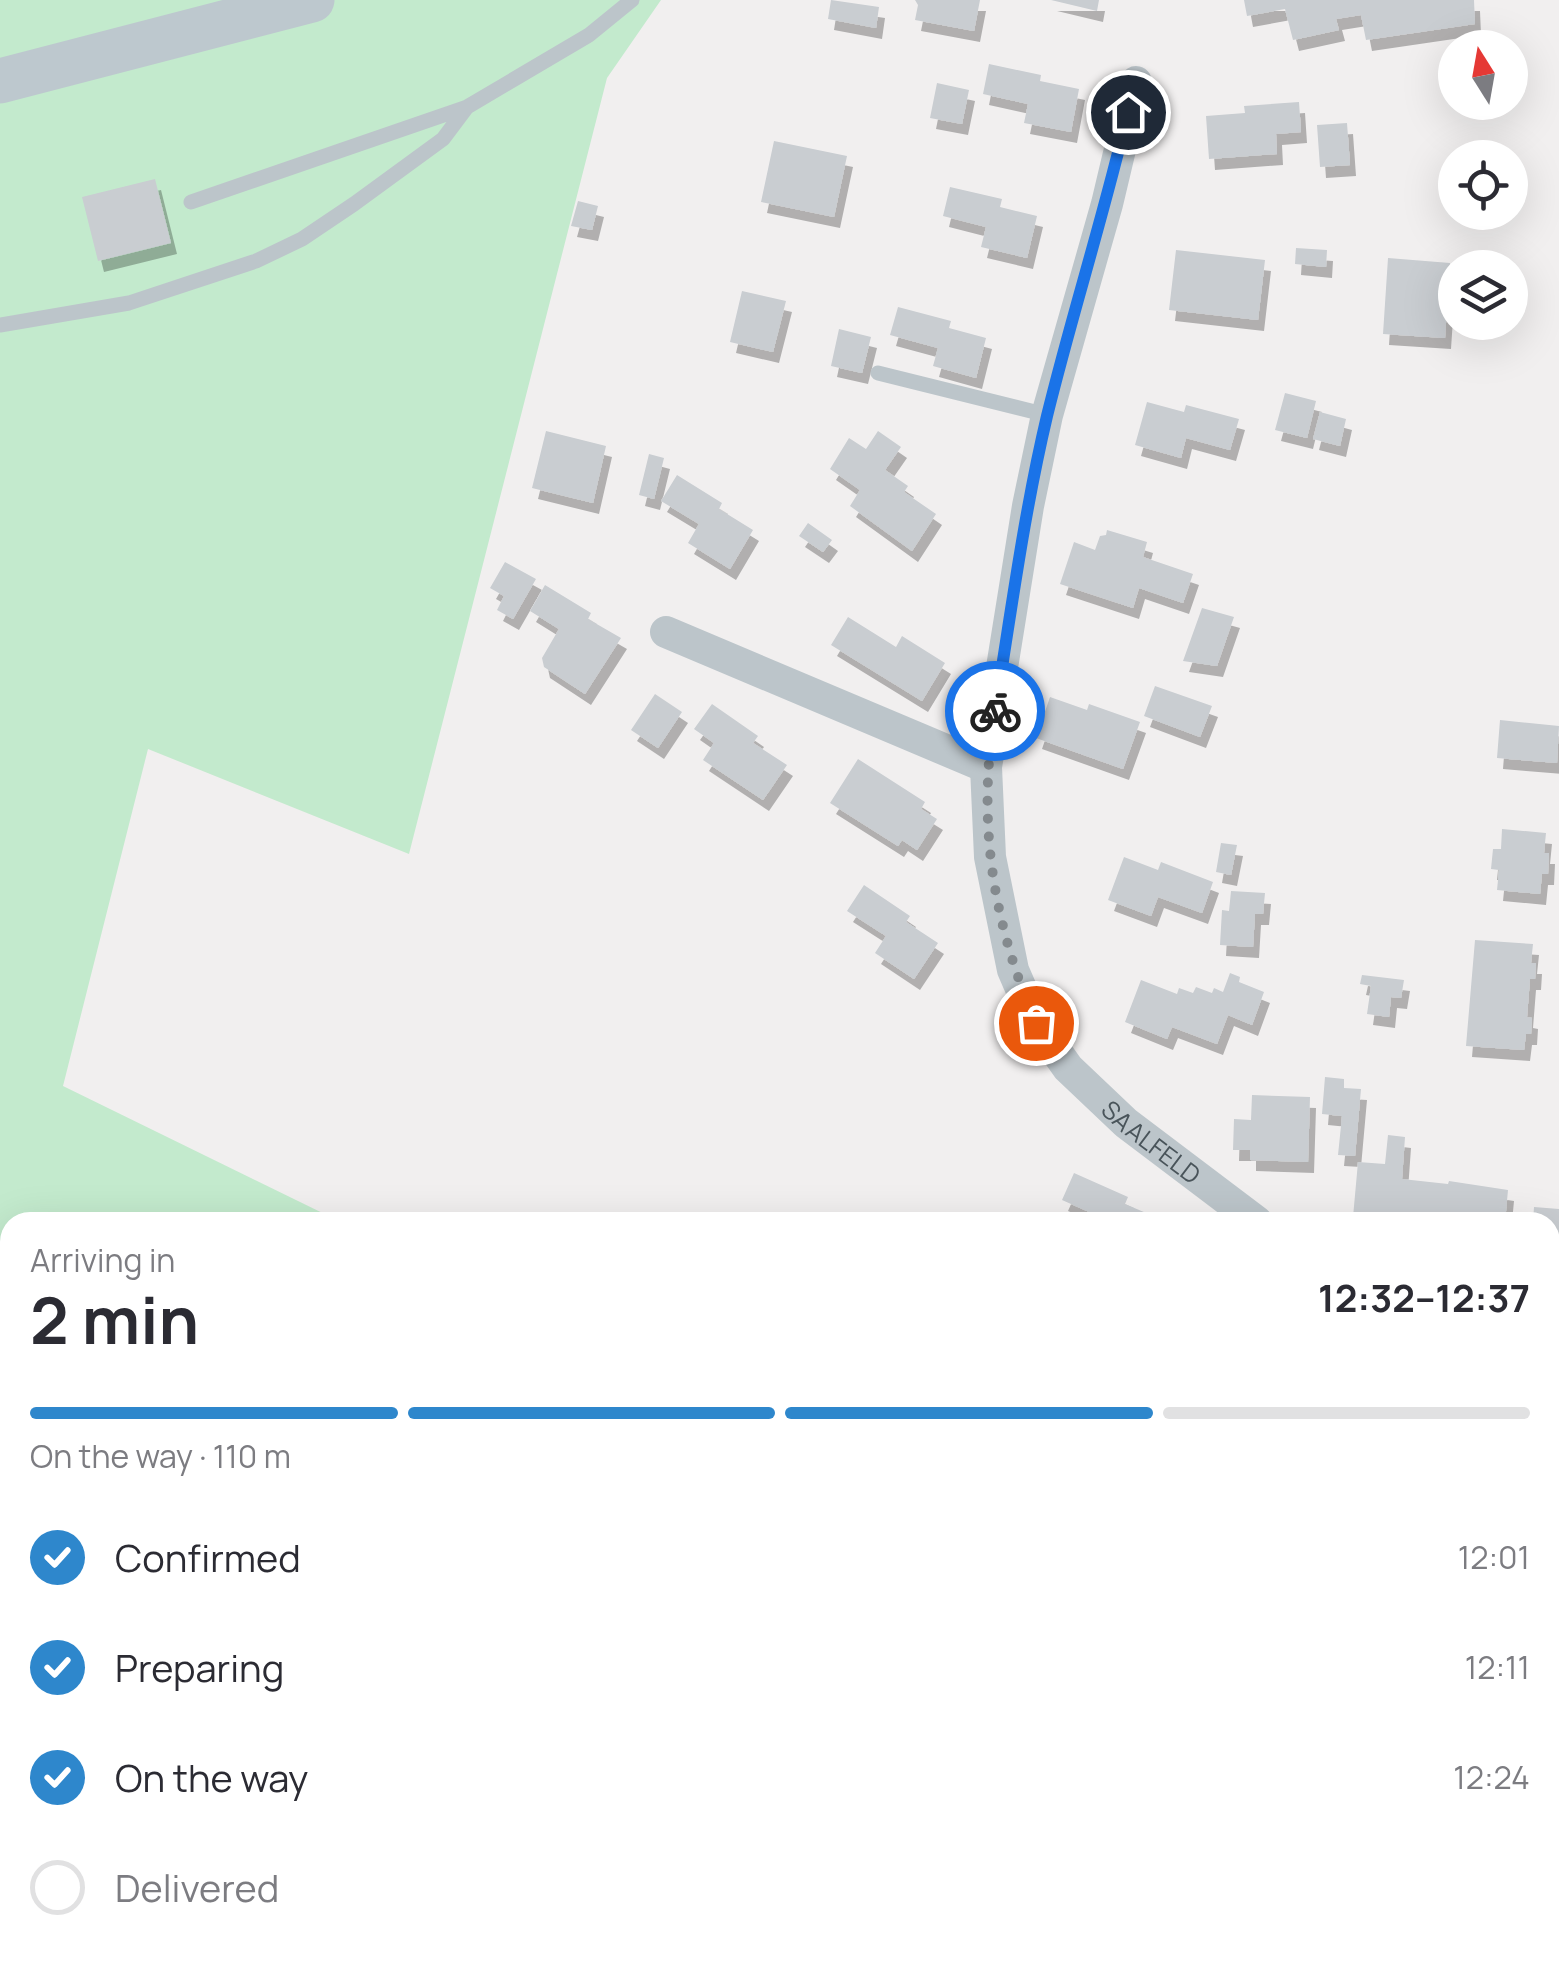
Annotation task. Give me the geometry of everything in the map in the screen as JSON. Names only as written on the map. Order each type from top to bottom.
[{"type":"main road","points":[[4,80],[312,0]]},
{"type":"street","name":"SAALFELD","points":[[1136,82],[1107,204],[1047,416],[1028,506],[986,767],[990,857],[1013,970],[1036,1023],[1068,1068],[1126,1123],[1244,1212]]},
{"type":"street","points":[[666,632],[986,767]]},
{"type":"lane","points":[[190,202],[467,107],[589,35],[632,0]]},
{"type":"lane","points":[[0,325],[129,303],[256,261],[302,238],[354,204],[443,139],[467,107]]},
{"type":"lane","points":[[878,373],[1047,416]]},
{"type":"green space","points":[[0,0],[661,0],[607,78],[409,854],[148,749],[63,1086],[321,1212],[0,1212]]},
{"type":"building","points":[[831,0],[879,7],[876,28],[828,19]]},
{"type":"building","points":[[915,0],[980,0],[974,31],[915,20]]},
{"type":"building","points":[[1051,0],[1099,0],[1097,11]]},
{"type":"building","points":[[1244,0],[1474,0],[1475,24],[1366,40],[1361,15],[1336,19],[1339,30],[1293,40],[1285,9],[1247,16]]},
{"type":"building","points":[[989,64],[1041,75],[1040,81],[1079,89],[1071,132],[1024,123],[1028,104],[983,94]]},
{"type":"building","points":[[937,83],[969,90],[962,124],[930,118]]},
{"type":"building","points":[[1299,102],[1301,132],[1276,134],[1277,154],[1209,159],[1206,116],[1245,113],[1244,106]]},
{"type":"building","points":[[1347,123],[1350,165],[1320,167],[1317,125]]},
{"type":"building","points":[[774,141],[847,156],[834,217],[761,202]]},
{"type":"building","points":[[155,179],[171,243],[98,261],[82,197]]},
{"type":"building","points":[[950,187],[1002,199],[1000,207],[1037,216],[1027,258],[981,247],[986,227],[943,216]]},
{"type":"building","points":[[578,201],[598,206],[592,230],[571,226]]},
{"type":"building","points":[[1296,248],[1327,250],[1326,267],[1295,264]]},
{"type":"building","points":[[1176,250],[1265,260],[1258,320],[1169,310]]},
{"type":"building","points":[[1388,258],[1438,262],[1438,338],[1383,334]]},
{"type":"building","points":[[742,291],[786,301],[773,352],[730,342]]},
{"type":"building","points":[[898,307],[951,321],[949,328],[986,338],[976,378],[933,366],[938,348],[890,335]]},
{"type":"building","points":[[839,329],[871,337],[862,373],[831,366]]},
{"type":"building","points":[[1285,393],[1316,401],[1307,438],[1275,430]]},
{"type":"building","points":[[1147,402],[1184,412],[1186,405],[1239,419],[1230,450],[1186,438],[1181,458],[1135,445]]},
{"type":"building","points":[[1320,412],[1346,419],[1340,446],[1313,439]]},
{"type":"building","points":[[546,431],[606,446],[593,503],[532,488]]},
{"type":"building","points":[[878,431],[901,447],[885,470],[908,486],[904,492],[936,514],[912,551],[850,506],[860,490],[830,469],[849,438],[866,449]]},
{"type":"building","points":[[649,454],[664,458],[654,499],[639,495]]},
{"type":"building","points":[[677,475],[722,503],[719,509],[753,530],[730,569],[688,543],[699,524],[661,501]]},
{"type":"building","points":[[808,523],[832,540],[823,552],[799,536]]},
{"type":"building","points":[[1107,530],[1147,542],[1143,557],[1193,574],[1183,603],[1139,588],[1133,608],[1060,584],[1074,542],[1095,550]]},
{"type":"building","points":[[505,562],[536,579],[513,619],[497,610],[504,596],[490,588]]},
{"type":"building","points":[[545,585],[591,613],[588,619],[621,638],[585,694],[544,667],[542,658],[559,629],[530,611]]},
{"type":"building","points":[[1202,608],[1234,617],[1217,666],[1183,661]]},
{"type":"building","points":[[848,617],[896,647],[902,636],[945,663],[922,701],[831,645]]},
{"type":"building","points":[[1155,686],[1212,706],[1200,737],[1144,716]]},
{"type":"building","points":[[655,694],[682,712],[658,748],[631,730]]},
{"type":"building","points":[[1050,697],[1087,710],[1089,704],[1140,722],[1123,769],[1036,738]]},
{"type":"building","points":[[712,704],[758,736],[753,743],[787,765],[763,800],[703,760],[714,743],[694,729]]},
{"type":"building","points":[[1500,720],[1559,726],[1557,763],[1497,758]]},
{"type":"building","points":[[858,759],[925,802],[921,809],[937,819],[917,850],[902,840],[898,846],[830,803]]},
{"type":"building","points":[[1502,829],[1546,833],[1548,874],[1542,874],[1540,894],[1497,890],[1499,870],[1491,869],[1493,849],[1501,849]]},
{"type":"building","points":[[1221,843],[1237,845],[1231,875],[1216,872]]},
{"type":"building","points":[[1124,857],[1158,870],[1161,862],[1213,882],[1202,913],[1158,897],[1151,916],[1108,900]]},
{"type":"building","points":[[864,885],[910,916],[906,922],[938,943],[914,979],[875,953],[886,936],[847,911]]},
{"type":"building","points":[[1231,891],[1265,893],[1263,914],[1255,914],[1253,947],[1220,945],[1222,910],[1229,911]]},
{"type":"building","points":[[1475,940],[1533,944],[1531,963],[1536,963],[1535,979],[1530,979],[1527,1017],[1532,1018],[1531,1034],[1526,1034],[1524,1050],[1466,1046]]},
{"type":"building","points":[[1230,973],[1240,977],[1239,982],[1264,992],[1252,1025],[1228,1015],[1217,1044],[1172,1027],[1167,1039],[1125,1022],[1141,980],[1177,994],[1179,988],[1193,993],[1196,987],[1212,993],[1214,988],[1223,992]]},
{"type":"building","points":[[1362,975],[1404,980],[1401,998],[1391,997],[1389,1017],[1367,1014],[1371,986],[1360,984]]},
{"type":"building","points":[[1325,1077],[1344,1079],[1344,1088],[1361,1089],[1355,1156],[1338,1155],[1342,1116],[1322,1114]]},
{"type":"building","points":[[1252,1095],[1310,1097],[1308,1162],[1250,1160],[1250,1150],[1233,1150],[1234,1119],[1251,1120]]},
{"type":"building","points":[[1388,1135],[1405,1137],[1402,1179],[1508,1190],[1506,1212],[1353,1212],[1358,1162],[1385,1164]]},
{"type":"building","points":[[1074,1173],[1128,1197],[1125,1204],[1144,1212],[1089,1212],[1062,1200]]},
{"type":"building","points":[[1534,1207],[1559,1209],[1559,1212],[1534,1212]]},
{"type":"way so far","points":[[995,711],[986,767],[990,857],[1013,970],[1036,1023]]},
{"type":"route","points":[[995,711],[1028,506],[1047,416],[1107,204],[1128,112]]}]
